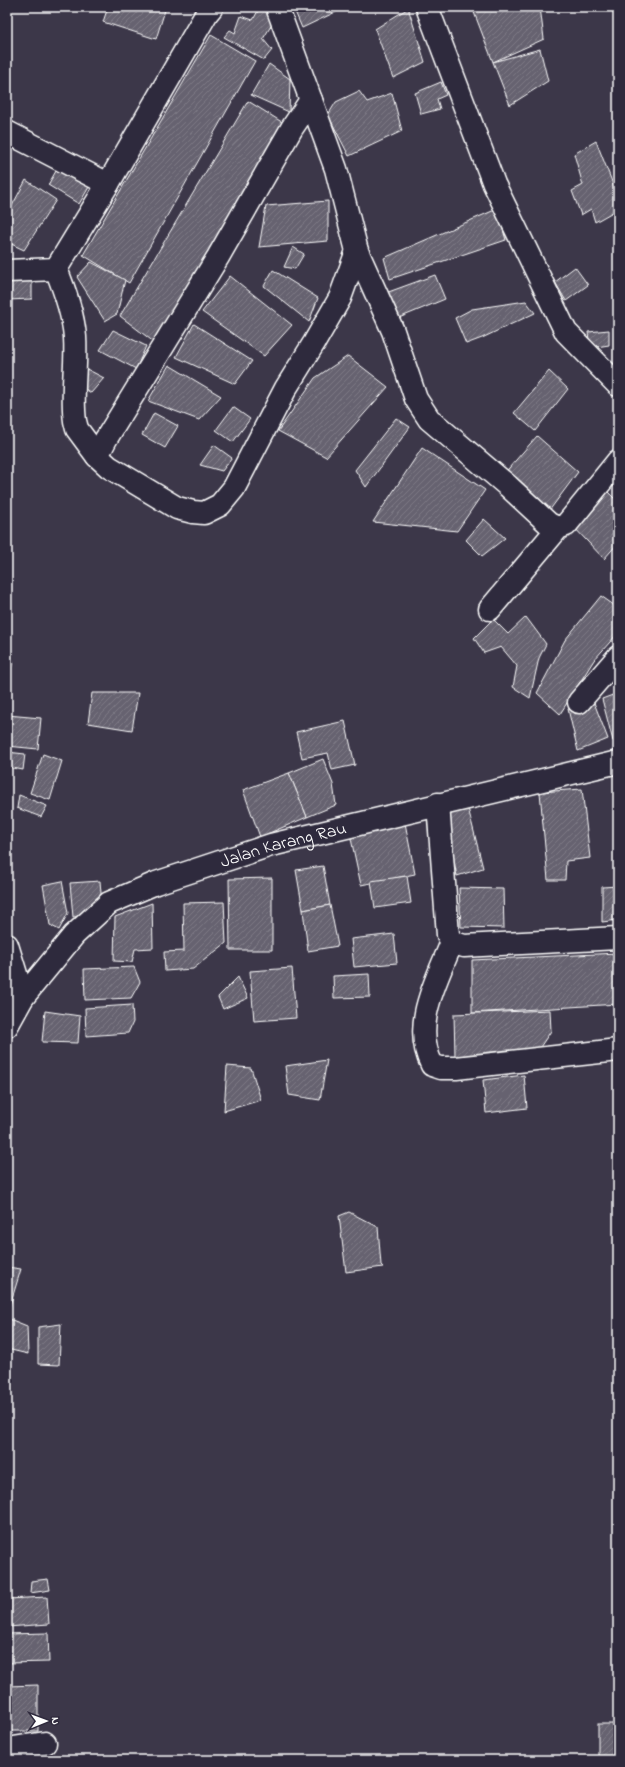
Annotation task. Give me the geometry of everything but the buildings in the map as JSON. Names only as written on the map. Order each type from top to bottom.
[{"type":"street","points":[[56,269],[108,184],[207,13],[212,7]]},
{"type":"street","points":[[277,7],[336,169],[357,251],[393,331],[416,399],[429,419],[508,486],[549,524],[558,528]]},
{"type":"street","points":[[427,7],[494,184],[566,332],[616,378]]},
{"type":"street","points":[[97,456],[218,257],[292,128],[311,100]]},
{"type":"street","points":[[7,132],[108,184]]},
{"type":"street","points":[[56,269],[67,295],[73,322],[75,357],[75,421],[77,429],[97,456],[109,467],[177,508],[204,513],[220,505],[234,488],[286,388],[340,298],[357,251]]},
{"type":"street","points":[[7,271],[56,269]]},
{"type":"street","points":[[490,608],[558,528],[566,525],[618,461]]},
{"type":"street","points":[[579,702],[618,658]]},
{"type":"street","name":"Jalan Karang Rau","points":[[7,1026],[23,997],[74,936],[109,903],[156,883],[271,845],[618,762]]},
{"type":"street","points":[[438,804],[448,935],[452,942],[464,946],[618,938]]},
{"type":"street","points":[[452,942],[430,994],[424,1022],[424,1042],[427,1056],[432,1065],[440,1068],[456,1068],[618,1050]]},
{"type":"street","points":[[7,945],[23,997]]},
{"type":"street","points":[[7,1749],[45,1743]]}]
